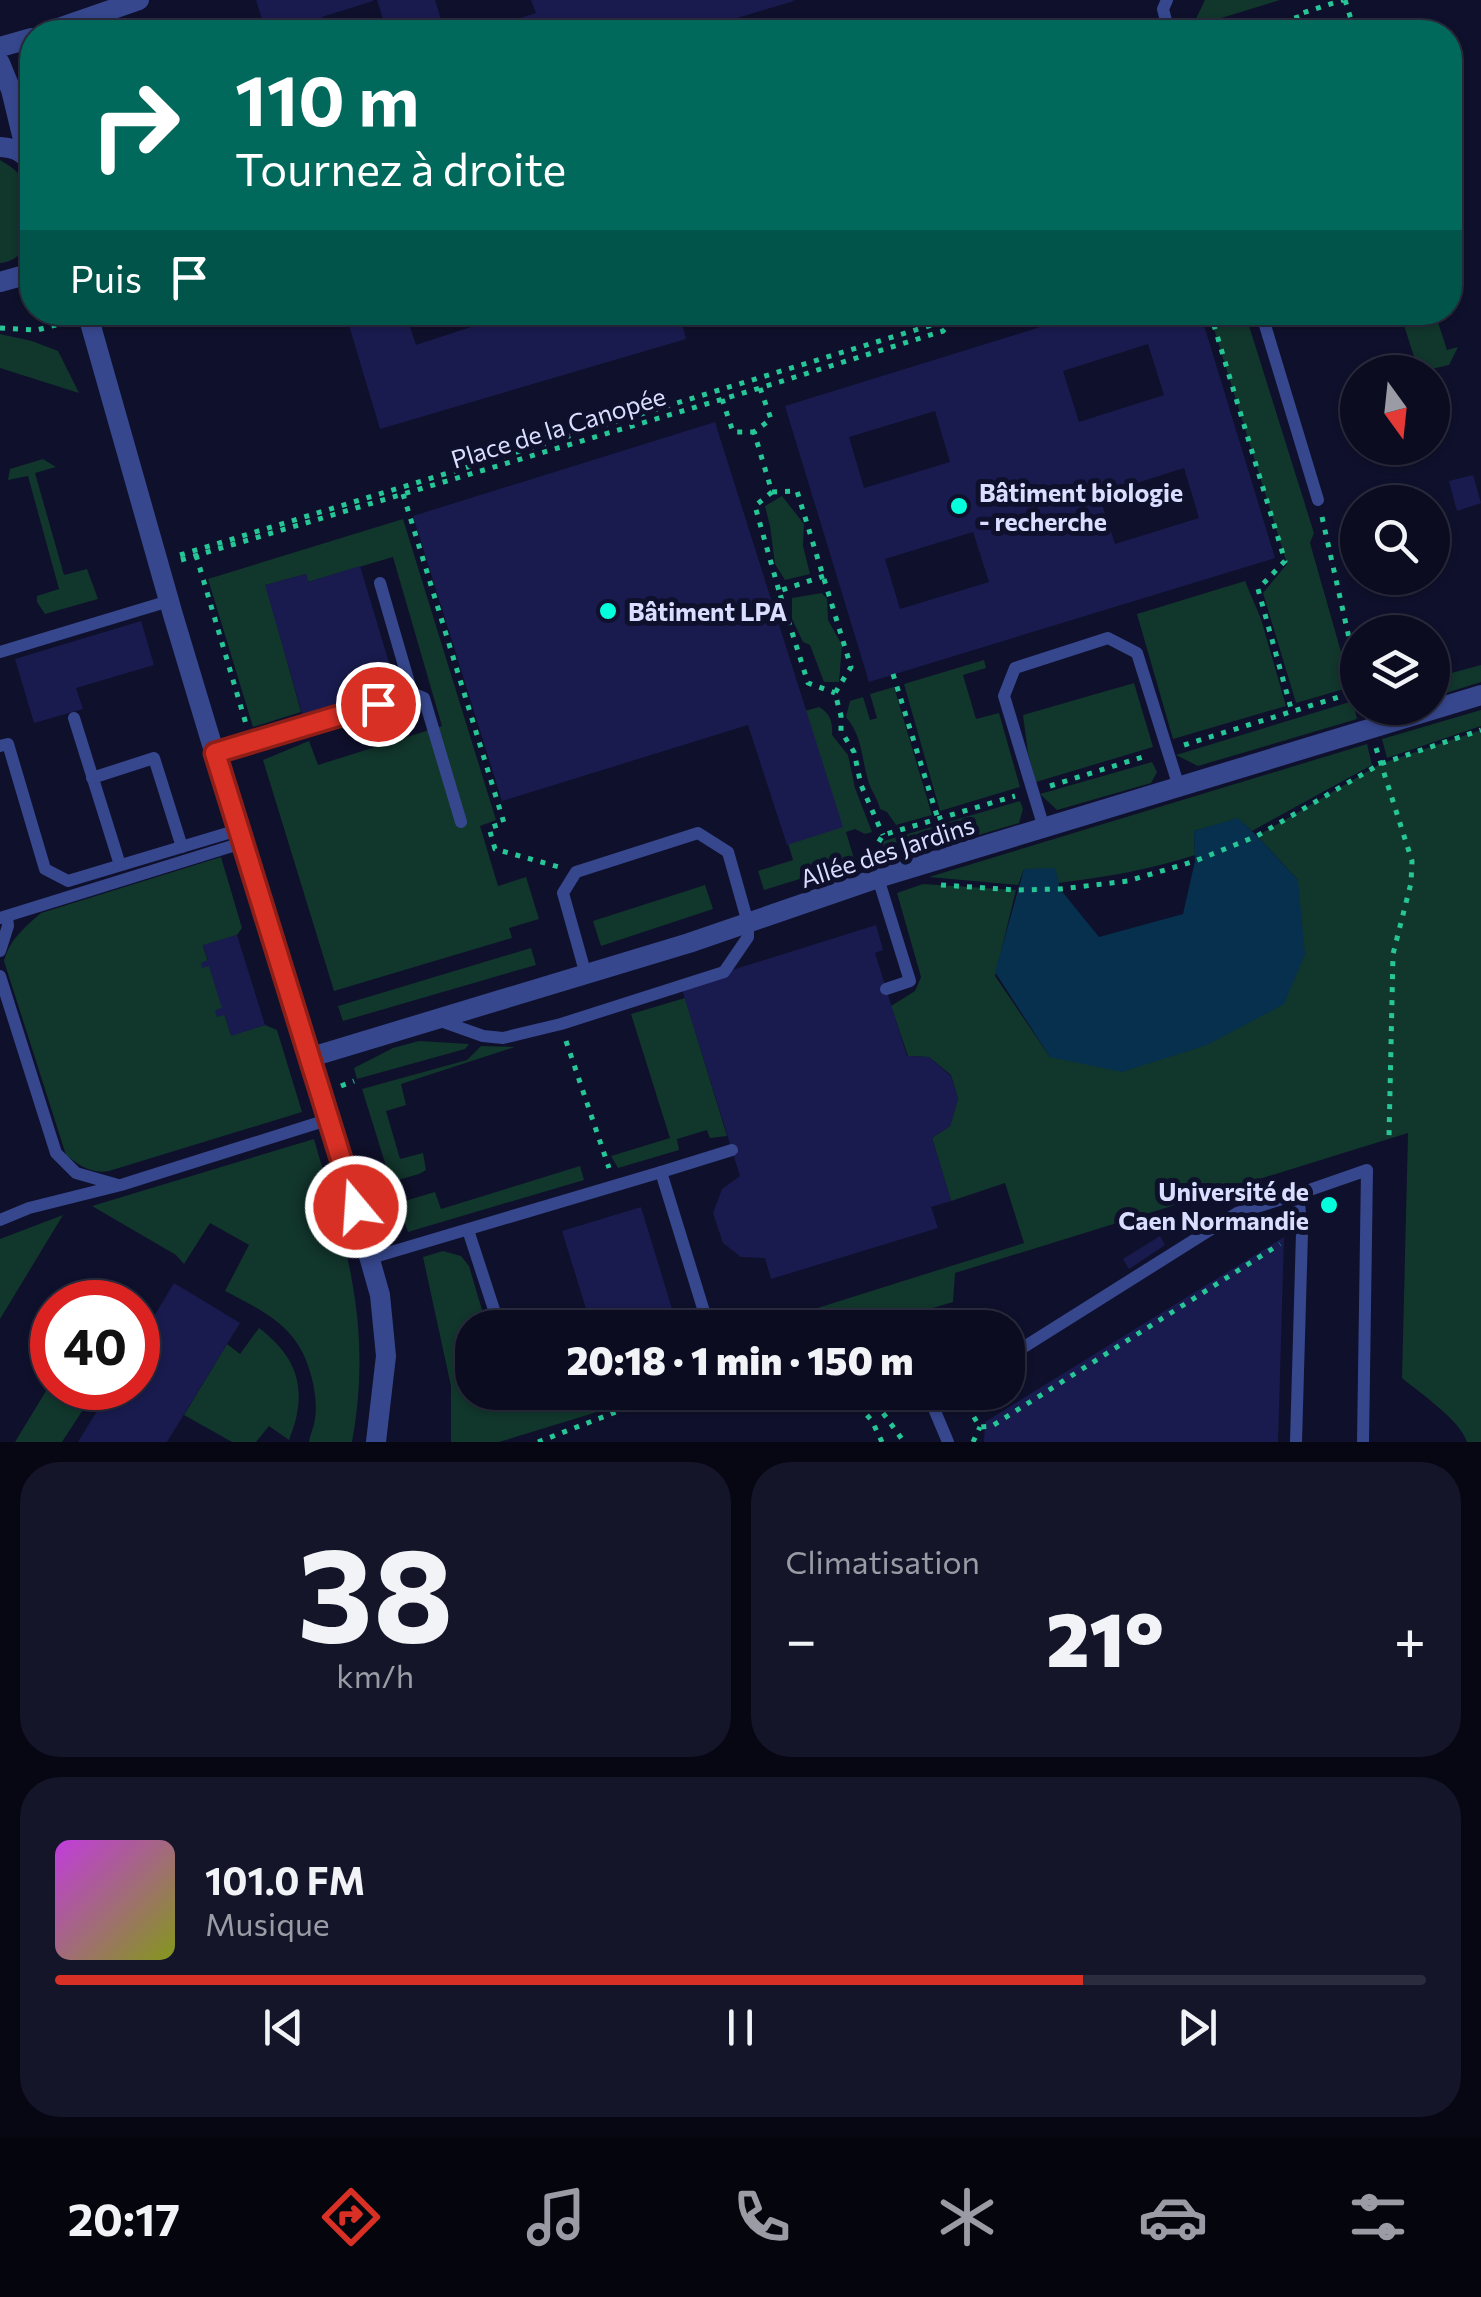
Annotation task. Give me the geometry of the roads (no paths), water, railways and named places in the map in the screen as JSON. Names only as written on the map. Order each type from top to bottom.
[{"type":"street","points":[[82,20],[139,0]]},
{"type":"street","points":[[0,63],[20,124]]},
{"type":"street","points":[[91,325],[169,601],[380,1296],[386,1356],[376,1442]]},
{"type":"street","name":"Allée des Jardins","points":[[308,1058],[748,923],[871,871],[1044,828],[1481,695]]},
{"type":"lane","points":[[1265,325],[1318,500]]},
{"type":"lane","points":[[380,584],[412,693]]},
{"type":"lane","points":[[0,652],[169,601]]},
{"type":"lane","points":[[1044,828],[1004,696],[1015,668],[1108,638],[1137,653],[1179,786]]},
{"type":"lane","points":[[215,753],[412,693],[424,698],[461,822]]},
{"type":"lane","points":[[74,718],[120,865]]},
{"type":"lane","points":[[0,746],[8,744],[45,869],[68,881],[182,847],[240,837]]},
{"type":"lane","points":[[92,778],[154,758],[182,847]]},
{"type":"lane","points":[[436,1019],[483,1036],[503,1038],[561,1024],[724,972],[748,937],[748,923],[728,852],[698,833],[576,872],[563,894],[586,975]]},
{"type":"lane","points":[[0,952],[8,926],[4,917],[240,837]]},
{"type":"lane","points":[[871,871],[910,981],[886,989]]},
{"type":"lane","points":[[0,976],[56,1153],[76,1173],[121,1185]]},
{"type":"lane","points":[[0,1220],[28,1208],[121,1185],[327,1120]]},
{"type":"lane","points":[[370,1258],[732,1150]]},
{"type":"lane","points":[[1025,1346],[1237,1213],[1367,1170],[1364,1442]]},
{"type":"lane","points":[[661,1172],[704,1310]]},
{"type":"lane","points":[[1296,1442],[1302,1232],[1298,1194]]},
{"type":"lane","points":[[0,1231],[28,1208]]},
{"type":"lane","points":[[468,1230],[494,1310]]},
{"type":"lane","points":[[935,1410],[948,1442]]},
{"type":"water","points":[[1238,818],[1298,880],[1305,954],[1284,1004],[1207,1045],[1122,1072],[1050,1057],[995,972],[1024,869],[1055,868],[1060,889],[1099,937],[1183,914],[1195,861],[1194,831]]},
{"type":"place","name":"Bâtiment biologie - recherche","points":[[959,506]]},
{"type":"place","name":"Bâtiment LPA","points":[[608,611]]},
{"type":"place","name":"Université de Caen Normandie","points":[[1329,1205]]}]
